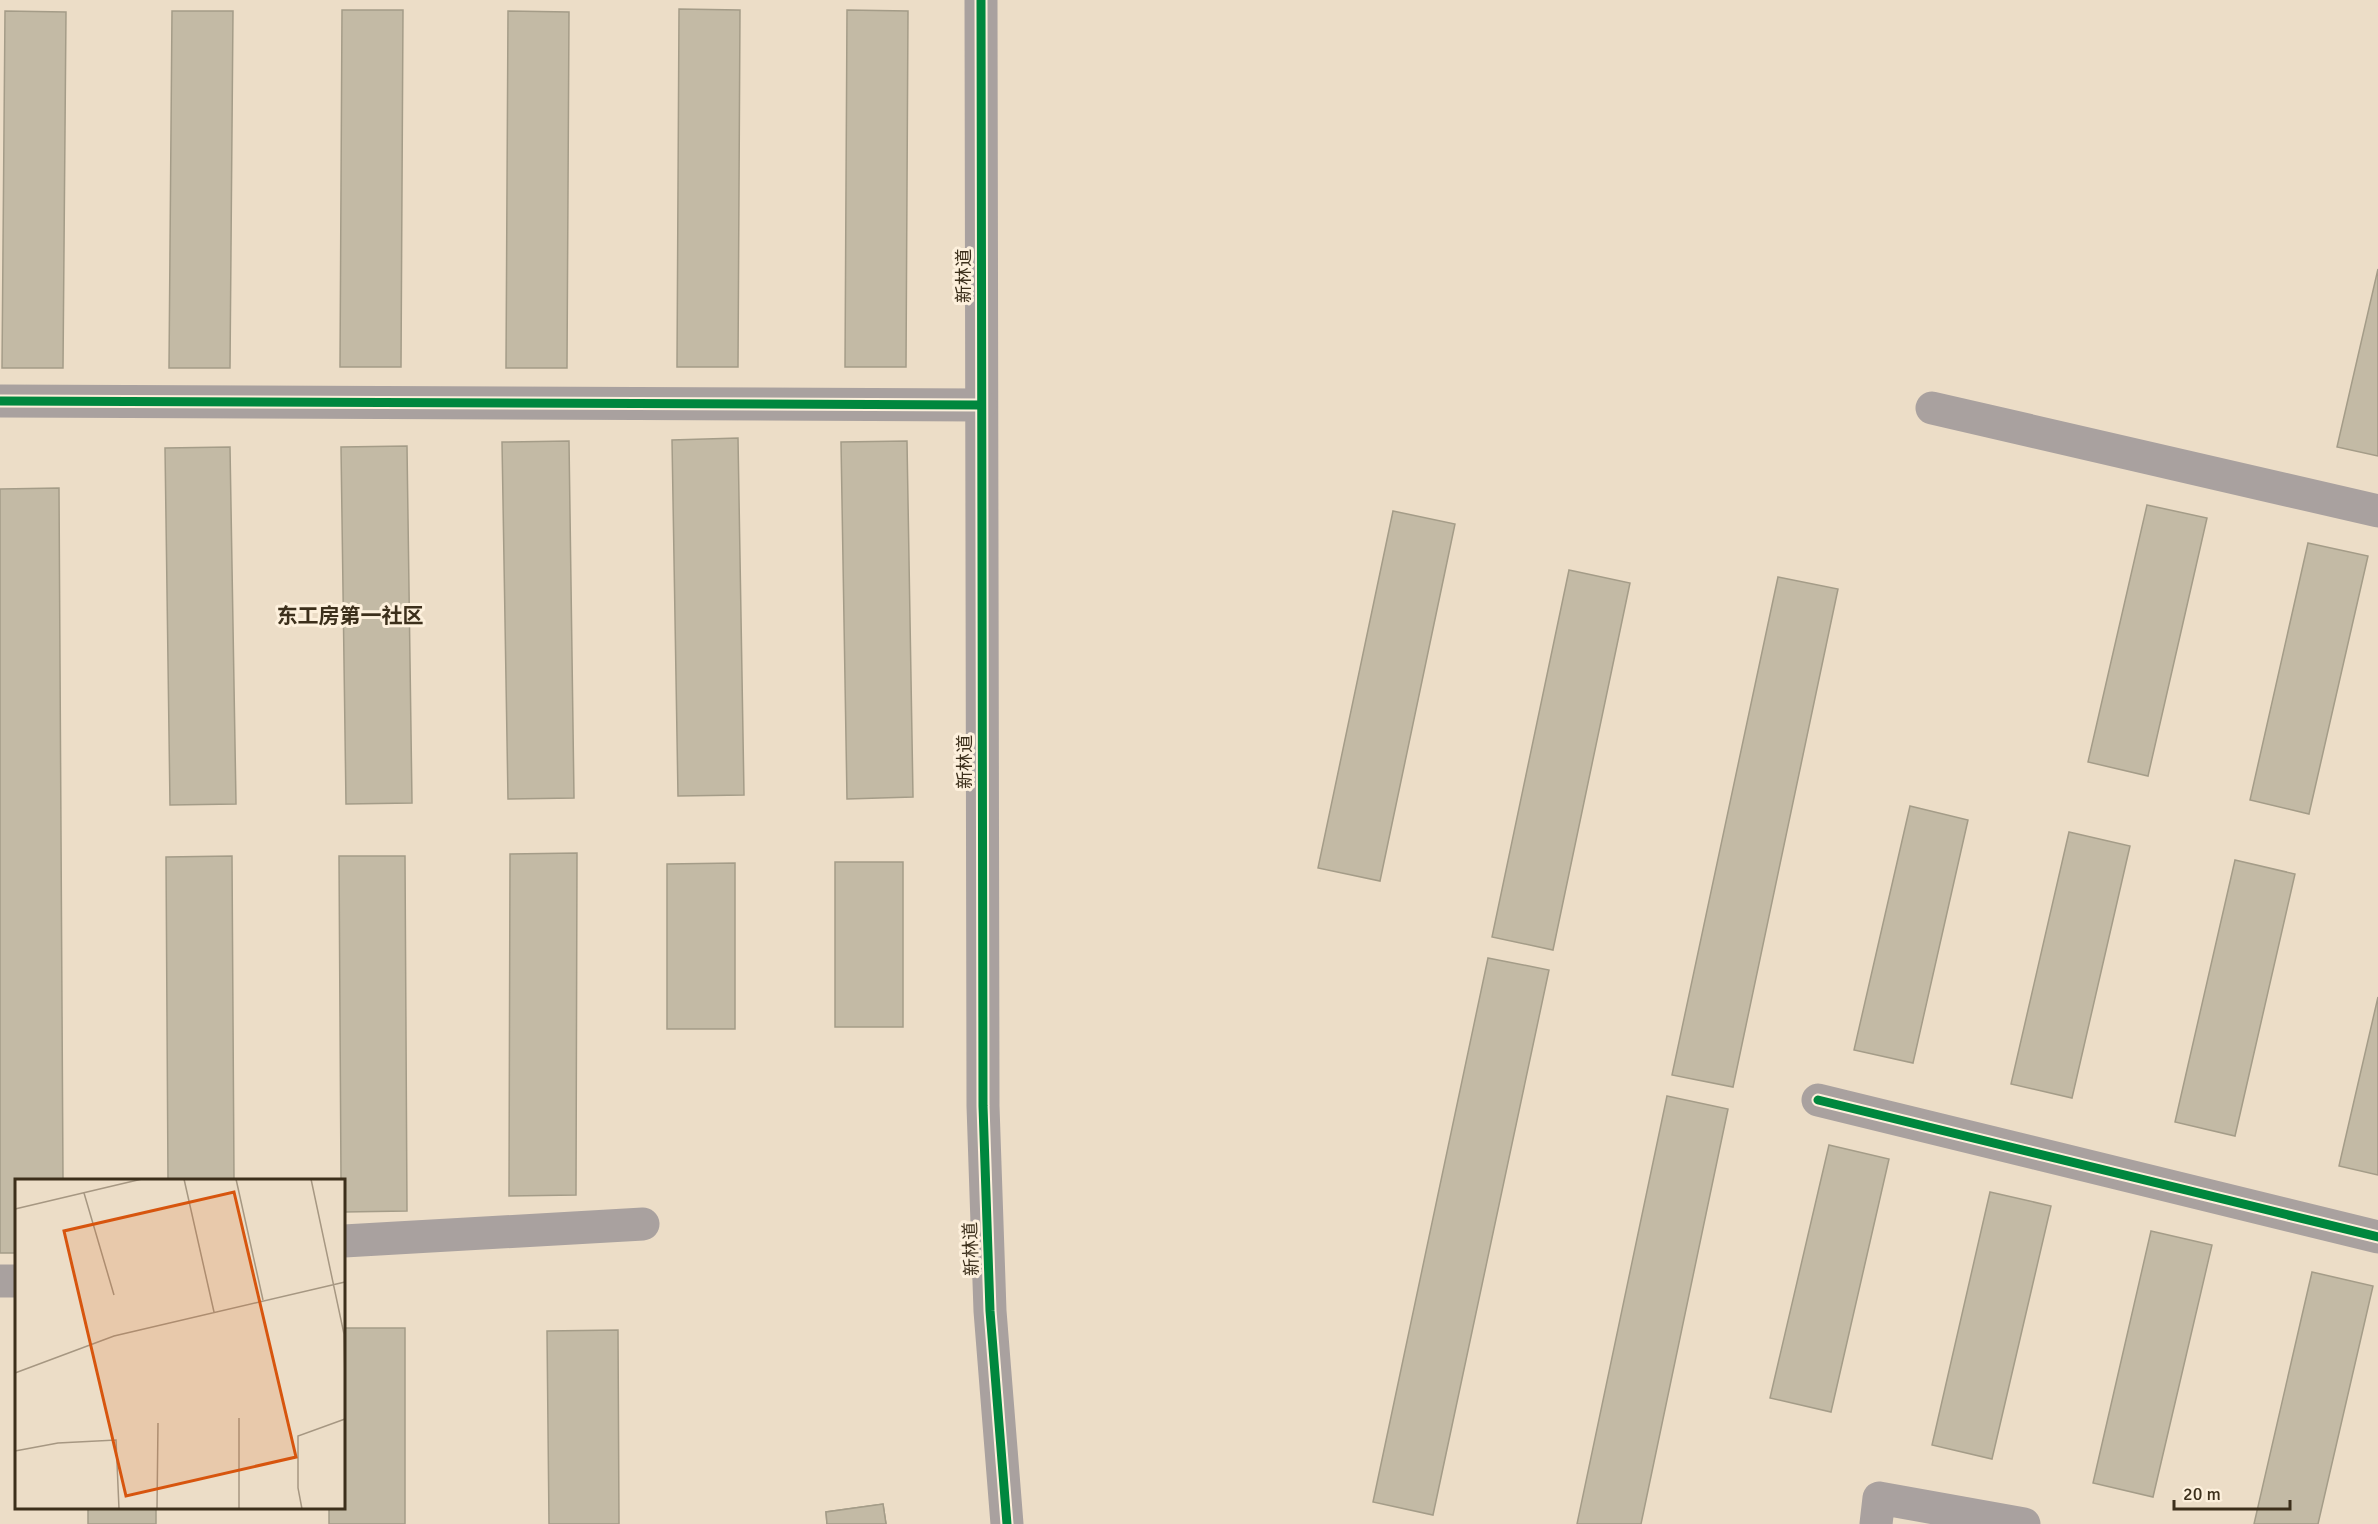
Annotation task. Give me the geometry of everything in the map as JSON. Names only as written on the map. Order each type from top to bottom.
[{"type":"street","name":"新林道","points":[[981,0],[983,1106],[990,1311],[1007,1524]]},
{"type":"street","points":[[0,401],[980,405]]},
{"type":"street","points":[[1932,408],[2378,511]]},
{"type":"street","points":[[1818,1100],[2378,1238]]},
{"type":"street","points":[[345,1240],[643,1224]]},
{"type":"street","points":[[1876,1524],[1879,1498],[2024,1524]]},
{"type":"building","points":[[679,9],[740,10],[738,367],[677,367]]},
{"type":"building","points":[[342,10],[403,10],[401,367],[340,367]]},
{"type":"building","points":[[847,10],[908,11],[906,367],[845,367]]},
{"type":"building","points":[[5,11],[66,12],[63,368],[2,368]]},
{"type":"building","points":[[172,11],[233,11],[230,368],[169,368]]},
{"type":"building","points":[[508,11],[569,12],[567,368],[506,368]]},
{"type":"building","points":[[2378,269],[2378,456],[2337,447]]},
{"type":"building","points":[[738,438],[744,795],[678,796],[672,440]]},
{"type":"building","points":[[569,441],[574,798],[508,799],[502,442]]},
{"type":"building","points":[[907,441],[913,797],[847,799],[841,442]]},
{"type":"building","points":[[407,446],[412,803],[346,804],[341,447]]},
{"type":"building","points":[[230,447],[236,804],[170,805],[165,448]]},
{"type":"building","points":[[59,488],[63,1179],[15,1179],[15,1253],[0,1253],[0,489]]},
{"type":"building","points":[[2147,505],[2207,518],[2148,776],[2088,762]]},
{"type":"building","points":[[1393,511],[1455,524],[1380,881],[1318,868]]},
{"type":"building","points":[[2308,543],[2368,556],[2309,814],[2250,800]]},
{"type":"building","points":[[1569,570],[1630,583],[1553,950],[1492,937]]},
{"type":"building","points":[[1778,577],[1838,589],[1733,1087],[1672,1075]]},
{"type":"building","points":[[1910,806],[1968,820],[1913,1063],[1854,1050]]},
{"type":"building","points":[[2069,832],[2130,846],[2072,1098],[2011,1084]]},
{"type":"building","points":[[577,853],[576,1195],[509,1196],[510,854]]},
{"type":"building","points":[[232,856],[234,1179],[168,1179],[166,857]]},
{"type":"building","points":[[339,856],[405,856],[407,1211],[345,1212],[345,1179],[341,1179]]},
{"type":"building","points":[[2235,860],[2295,874],[2235,1136],[2175,1122]]},
{"type":"building","points":[[835,862],[903,862],[903,1027],[835,1027]]},
{"type":"building","points":[[735,863],[735,1029],[667,1029],[667,864]]},
{"type":"building","points":[[1488,958],[1549,970],[1433,1515],[1373,1502]]},
{"type":"building","points":[[2378,997],[2378,1175],[2339,1166]]},
{"type":"building","points":[[1667,1096],[1728,1109],[1641,1524],[1577,1524]]},
{"type":"building","points":[[1829,1145],[1889,1159],[1831,1412],[1770,1398]]},
{"type":"building","points":[[1990,1192],[2051,1206],[1992,1459],[1932,1445]]},
{"type":"building","points":[[2151,1231],[2212,1245],[2153,1497],[2093,1483]]},
{"type":"building","points":[[2312,1272],[2373,1286],[2318,1524],[2254,1524]]},
{"type":"building","points":[[345,1328],[405,1328],[405,1524],[329,1524],[329,1509],[345,1509]]},
{"type":"building","points":[[618,1330],[619,1524],[549,1524],[547,1331]]},
{"type":"building","points":[[883,1504],[886,1524],[827,1524],[826,1512]]},
{"type":"building","points":[[883,1504],[886,1524],[827,1524],[826,1512]]},
{"type":"building","points":[[88,1509],[156,1509],[156,1524],[88,1524]]},
{"type":"cycle path","points":[[981,0],[983,1106],[990,1311],[1007,1524]]},
{"type":"cycle path","points":[[0,401],[980,405]]},
{"type":"cycle path","points":[[1818,1100],[2378,1237]]},
{"type":"district","name":"东工房第一社区","points":[[350,616]]}]
